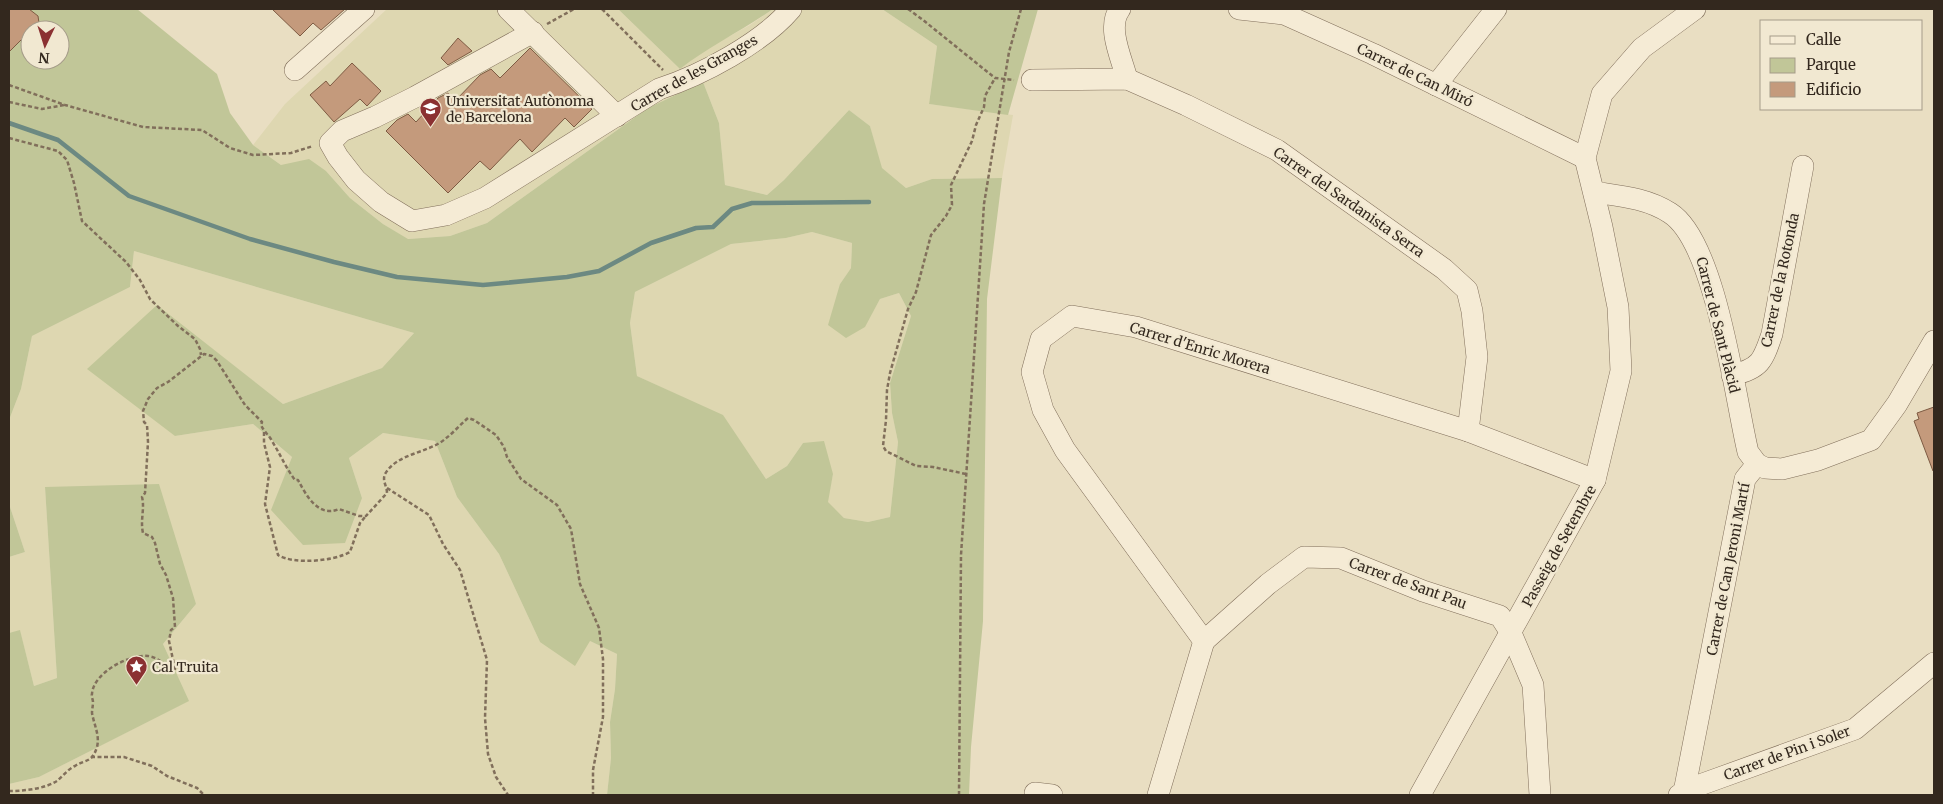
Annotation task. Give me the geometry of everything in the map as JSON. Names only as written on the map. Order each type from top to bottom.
[{"type":"street","points":[[295,70],[364,9]]},
{"type":"street","name":"Carrer de les Granges","points":[[508,9],[617,116]]},
{"type":"street","name":"Carrer de les Granges","points":[[330,143],[338,157],[356,180],[381,202],[412,221],[446,216],[485,198],[659,89],[711,66],[758,39],[776,25],[791,9]]},
{"type":"street","points":[[1106,9],[1115,32],[1127,79]]},
{"type":"street","points":[[1115,32],[1115,19],[1120,9]]},
{"type":"street","name":"Carrer de Can Miró","points":[[1239,9],[1284,14],[1436,85],[1585,158]]},
{"type":"street","points":[[1436,85],[1496,9]]},
{"type":"street","points":[[1585,158],[1602,94],[1642,48],[1695,9]]},
{"type":"street","points":[[330,143],[342,131],[415,97],[532,32]]},
{"type":"street","name":"Carrer del Sardanista Serra","points":[[1032,80],[1127,79],[1186,105],[1277,150],[1444,269],[1467,290],[1472,311],[1476,357],[1468,432]]},
{"type":"street","name":"Passeig de Setembre","points":[[1420,795],[1595,480],[1621,370],[1618,308],[1585,158]]},
{"type":"street","name":"Carrer de la Rotonda","points":[[1732,375],[1749,371],[1756,367],[1768,348],[1803,166]]},
{"type":"street","name":"Carrer de Sant Plàcid","points":[[1594,192],[1652,203],[1672,214],[1689,233],[1700,252],[1711,284],[1748,452],[1757,464]]},
{"type":"street","name":"Carrer d'Enric Morera","points":[[1204,641],[1065,450],[1043,410],[1032,372],[1041,339],[1072,316],[1136,327],[1468,432],[1595,480]]},
{"type":"street","name":"Carrer de Can Jeroni Martí","points":[[1682,794],[1745,479],[1757,464],[1774,469],[1791,468],[1871,440],[1897,404],[1934,341]]},
{"type":"street","name":"Carrer de Sant Pau","points":[[1204,641],[1268,584],[1304,557],[1340,558],[1423,591],[1500,616],[1533,685],[1540,795]]},
{"type":"street","points":[[1158,795],[1204,641]]},
{"type":"street","name":"Carrer de Pin i Soler","points":[[1682,794],[1855,729],[1934,663]]},
{"type":"path","points":[[532,32],[574,9]]},
{"type":"path","points":[[602,9],[676,83]]},
{"type":"path","points":[[908,9],[995,78],[1005,80]]},
{"type":"path","points":[[959,795],[962,555],[984,204],[1009,52],[1021,9]]},
{"type":"path","points":[[966,474],[933,467],[916,466],[886,451],[883,446],[887,390],[908,309],[916,292],[931,235],[952,205],[951,185],[972,141],[976,124],[984,107],[985,96],[995,78]]},
{"type":"path","points":[[9,85],[143,127],[202,130],[230,148],[253,155],[291,153],[330,143]]},
{"type":"path","points":[[9,102],[42,109],[65,104]]},
{"type":"path","points":[[9,138],[58,151],[67,160],[82,221],[126,262],[140,280],[150,299],[178,326],[195,339],[201,355]]},
{"type":"path","points":[[9,791],[41,787],[56,782],[75,765],[89,760],[97,741],[97,730],[92,712],[92,694],[95,685],[110,668],[117,663],[136,656],[148,656],[156,658],[168,667],[175,669],[170,640],[171,630],[175,627],[173,598],[166,575],[160,564],[156,544],[152,537],[143,533],[140,522],[144,504],[142,497],[145,493],[148,442],[147,425],[144,422],[143,411],[148,399],[157,388],[168,382],[201,355],[208,355],[217,361],[245,406],[262,422],[264,443],[270,467],[265,504],[278,555],[284,558],[302,561],[341,557],[350,552],[360,523],[387,493],[384,481],[385,475],[390,469],[414,452],[445,439],[468,418],[496,435],[504,447],[507,458],[521,479],[557,505],[571,529],[580,584],[599,628],[605,687],[603,717],[593,770],[593,795]]},
{"type":"path","points":[[264,432],[268,434],[288,471],[298,480],[314,506],[326,511],[339,509],[359,516],[366,516]]},
{"type":"path","points":[[387,488],[429,515],[443,544],[460,570],[487,660],[485,718],[488,754],[496,777],[508,795]]},
{"type":"path","points":[[91,757],[124,758],[152,766],[167,776],[197,788],[204,795]]},
{"type":"shaded area","name":"Universitat Autònoma de Barcelona","points":[[387,9],[618,9],[680,69],[704,50],[750,25],[773,9],[882,9],[937,46],[929,104],[1013,115],[1002,178],[932,179],[906,188],[881,168],[870,126],[849,110],[784,180],[767,195],[725,185],[719,123],[703,82],[648,108],[487,223],[450,236],[407,239],[383,224],[350,198],[326,171],[281,165],[253,145],[285,104]]},
{"type":"shaded area","points":[[812,232],[852,243],[851,268],[840,284],[865,326],[880,299],[899,293],[911,316],[890,383],[892,413],[898,442],[890,517],[868,522],[844,518],[827,502],[833,474],[803,443],[787,466],[766,479],[723,416],[637,376],[630,323],[635,292],[731,244],[786,238]]},
{"type":"shaded area","points":[[134,251],[414,333],[382,368],[283,404],[157,306],[175,436],[253,424],[292,457],[272,510],[362,498],[349,458],[383,433],[435,441],[457,497],[499,554],[540,642],[590,641],[617,654],[615,689],[610,722],[611,758],[607,795],[9,795],[9,784],[39,777],[188,701],[163,644],[196,604],[45,487],[57,678],[34,686],[20,631],[9,633],[9,557],[25,552],[9,504],[9,420],[21,389],[32,336],[130,287]]},
{"type":"green space","points":[[9,9],[137,9],[217,74],[230,113],[253,145],[281,165],[309,159],[326,171],[350,198],[383,224],[408,239],[450,236],[487,223],[648,108],[703,82],[719,123],[725,185],[767,195],[784,180],[849,110],[870,126],[882,168],[906,188],[932,179],[1002,178],[987,299],[983,621],[971,747],[969,795],[607,795],[611,758],[610,722],[615,689],[617,654],[590,641],[575,666],[540,642],[499,554],[457,497],[435,441],[383,433],[349,458],[362,498],[345,543],[303,545],[271,510],[292,457],[253,424],[175,436],[87,369],[157,305],[283,404],[382,368],[414,333],[134,251],[130,287],[32,336],[21,389],[9,420]],"holes":[[[812,232],[852,243],[851,268],[840,284],[828,325],[846,338],[865,327],[880,299],[899,293],[911,316],[890,383],[892,413],[898,442],[890,517],[868,522],[844,518],[828,502],[833,474],[824,441],[803,443],[787,466],[766,479],[723,415],[637,376],[630,323],[635,292],[731,244],[786,238]]]},
{"type":"green space","points":[[618,9],[773,9],[680,69]]},
{"type":"green space","points":[[882,9],[1038,9],[1008,115],[929,104],[937,46]]},
{"type":"green space","points":[[159,484],[196,604],[163,644],[189,701],[39,777],[9,784],[9,633],[20,630],[34,686],[57,678],[45,487]]},
{"type":"green space","points":[[9,504],[25,552],[9,557]]},
{"type":"building","points":[[9,9],[29,9],[38,16],[39,20],[20,20],[20,41],[9,52]]},
{"type":"building","points":[[272,9],[345,9],[321,30],[313,23],[300,36]]},
{"type":"building","points":[[458,38],[472,51],[448,65],[441,58]]},
{"type":"building","points":[[530,48],[592,109],[574,127],[565,118],[532,152],[520,139],[490,170],[480,161],[448,193],[386,131],[397,120],[408,114],[416,122],[438,98],[448,93],[456,100],[480,75],[491,69],[500,78]]},
{"type":"building","points":[[352,63],[381,91],[367,106],[360,99],[334,122],[310,95],[326,81],[330,86]]},
{"type":"building","points":[[1934,407],[1933,471],[1914,421],[1919,419],[1917,413]]},
{"type":"waterway","points":[[9,123],[58,140],[129,196],[250,239],[397,277],[483,285],[567,277],[599,271],[651,243],[696,228],[713,227],[732,209],[752,203],[869,202]]},
{"type":"place","name":"Universitat Autònoma de Barcelona","points":[[430,128]]},
{"type":"place","name":"Cal Truita","points":[[136,686]]}]
